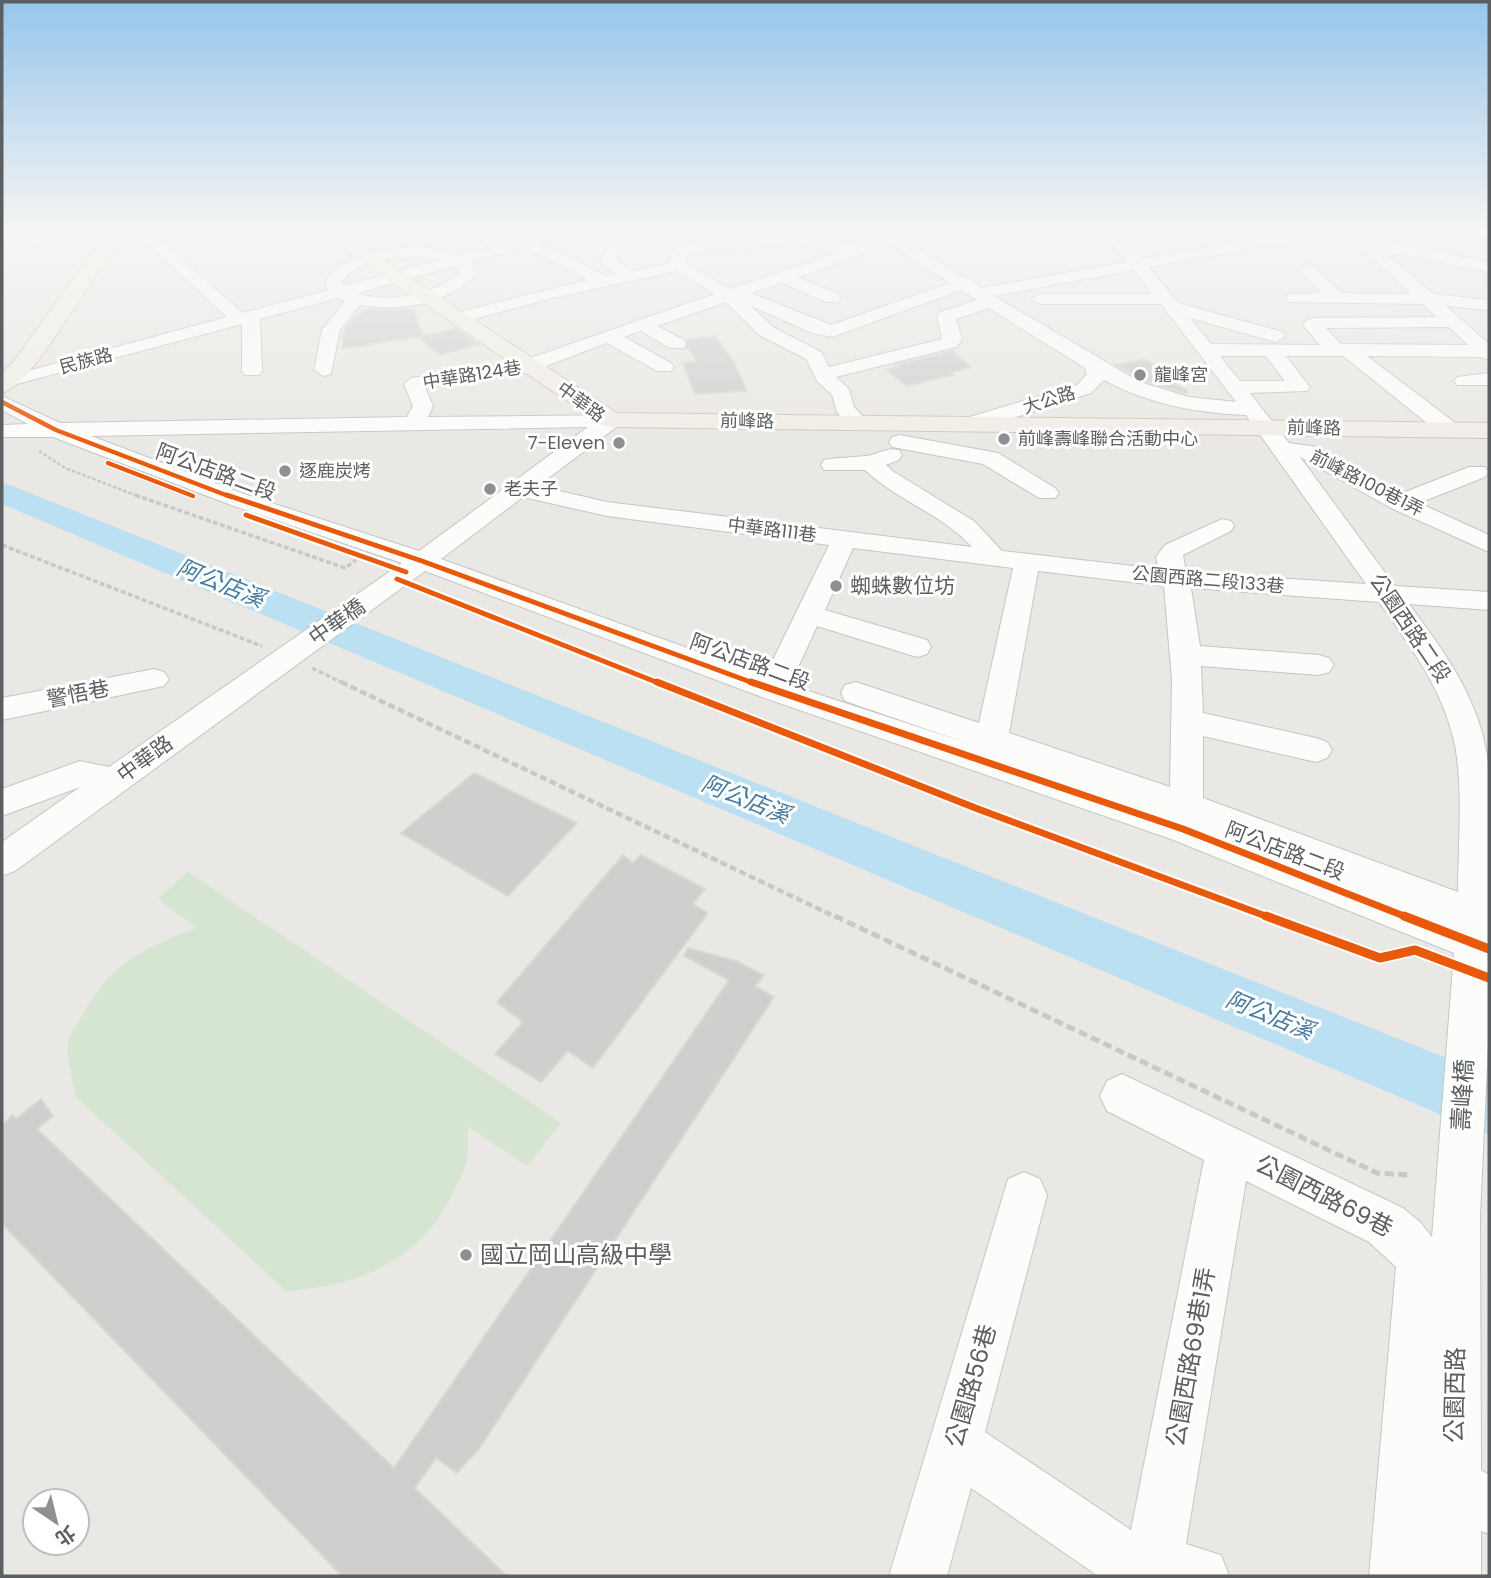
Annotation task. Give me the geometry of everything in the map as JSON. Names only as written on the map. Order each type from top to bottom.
[{"type":"main road","points":[[3,402],[22,366],[67,303]]},
{"type":"main road","name":"中華路","points":[[435,303],[611,420]]},
{"type":"main road","name":"前峰路","points":[[611,420],[858,422],[899,432],[971,424],[1489,431]]},
{"type":"street","points":[[227,303],[245,318],[252,371]]},
{"type":"street","name":"民族路","points":[[3,402],[245,318],[300,303]]},
{"type":"street","points":[[324,370],[326,342],[334,321],[353,303]]},
{"type":"street","points":[[458,318],[515,303]]},
{"type":"street","points":[[529,365],[609,336],[643,319],[704,303]]},
{"type":"street","points":[[740,303],[766,331],[814,356],[823,374],[842,393],[844,408],[858,422]]},
{"type":"street","points":[[752,303],[818,329],[832,331],[957,303]]},
{"type":"street","points":[[823,374],[949,342],[953,340],[946,316],[973,303]]},
{"type":"street","name":"大公路","points":[[971,424],[1084,389],[1093,382],[1097,374],[1094,365],[996,303]]},
{"type":"street","name":"公園西路二段","points":[[1168,303],[1266,428],[1438,664],[1480,743],[1475,791],[1480,941]]},
{"type":"street","points":[[1169,303],[1261,334],[1337,348]]},
{"type":"street","points":[[1431,303],[1487,352]]},
{"type":"street","points":[[1465,303],[1489,305]]},
{"type":"street","points":[[643,319],[677,344]]},
{"type":"street","points":[[1450,430],[1337,348],[1312,325],[1453,322]]},
{"type":"street","points":[[609,336],[664,367]]},
{"type":"street","points":[[1205,349],[1337,348],[1487,352]]},
{"type":"street","points":[[1234,387],[1300,387],[1270,349]]},
{"type":"street","name":"中華路124巷","points":[[415,424],[422,405],[414,384],[529,365]]},
{"type":"street","name":"前峰路100巷1弄","points":[[1094,365],[1115,379],[1155,397],[1266,428],[1399,503],[1489,544]]},
{"type":"street","points":[[1464,381],[1489,379]]},
{"type":"street","name":"阿公店路二段","points":[[3,402],[102,429],[250,493]]},
{"type":"street","name":"阿公店路二段","points":[[3,402],[48,440],[250,493],[778,680],[1185,818],[1480,941]]},
{"type":"street","name":"前峰路","points":[[48,440],[102,429],[611,420]]},
{"type":"street","name":"中華路","points":[[386,587],[611,420]]},
{"type":"street","points":[[832,466],[871,463],[898,452],[899,432],[990,458],[1047,493]]},
{"type":"street","points":[[871,463],[889,482],[944,510],[970,530],[993,557]]},
{"type":"street","points":[[1399,503],[1477,472]]},
{"type":"street","name":"中華路111巷","points":[[519,489],[607,509],[1027,562]]},
{"type":"street","points":[[1185,818],[1185,655],[1176,579],[1169,557],[1170,552],[1222,526]]},
{"type":"street","points":[[778,680],[844,540]]},
{"type":"street","points":[[987,749],[1027,562]]},
{"type":"street","name":"公園西路二段133巷","points":[[1027,562],[1176,579],[1489,601]]},
{"type":"street","name":"中華橋","points":[[288,657],[386,587]]},
{"type":"street","points":[[810,615],[917,647]]},
{"type":"street","points":[[1185,655],[1319,665]]},
{"type":"street","name":"中華路","points":[[2,861],[288,657]]},
{"type":"street","name":"警悟巷","points":[[2,709],[154,678]]},
{"type":"street","points":[[1187,721],[1316,750]]},
{"type":"street","points":[[2,803],[79,774],[115,780]]},
{"type":"street","name":"壽峰橋","points":[[1456,1214],[1480,941]]},
{"type":"street","name":"公園西路69巷","points":[[1122,1096],[1386,1225],[1408,1241],[1416,1254],[1420,1267],[1398,1576]]},
{"type":"street","name":"公園西路69巷1弄","points":[[1168,1573],[1229,1148]]},
{"type":"street","name":"公園路56巷","points":[[918,1576],[1024,1195]]},
{"type":"street","name":"公園西路","points":[[1452,1576],[1472,1496],[1456,1214]]},
{"type":"street","points":[[955,1444],[1123,1559],[1168,1573]]},
{"type":"path","points":[[48,440],[65,468],[111,487],[345,568],[361,556]]},
{"type":"path","points":[[111,487],[122,480]]},
{"type":"path","points":[[2,545],[288,657],[1377,1174],[1408,1175]]},
{"type":"path","points":[[349,552],[361,556]]},
{"type":"green space","points":[[188,872],[561,1123],[527,1166],[468,1127],[467,1160],[455,1189],[441,1214],[407,1251],[364,1275],[339,1283],[286,1291],[75,1096],[68,1042],[92,999],[104,983],[129,960],[159,943],[196,928],[158,899]]},
{"type":"building","points":[[413,308],[423,336],[342,349],[345,329],[354,318],[368,309]]},
{"type":"building","points":[[456,328],[478,344],[440,355],[419,338]]},
{"type":"building","points":[[715,336],[734,362],[747,391],[695,394],[683,363],[697,361],[687,347],[687,340]]},
{"type":"building","points":[[952,351],[971,367],[950,373],[953,375],[907,386],[886,370],[899,367],[895,365]]},
{"type":"building","points":[[1144,359],[1174,376],[1165,379],[1187,390],[1186,393],[1141,380],[1116,365]]},
{"type":"building","points":[[474,773],[577,823],[508,896],[401,833]]},
{"type":"building","points":[[623,855],[633,863],[641,855],[705,889],[693,904],[708,913],[593,1068],[568,1051],[541,1082],[495,1054],[523,1022],[497,1002]]},
{"type":"building","points":[[688,948],[736,961],[764,975],[755,986],[774,997],[479,1449],[457,1473],[436,1458],[415,1488],[507,1576],[342,1576],[2,1224],[2,1125],[13,1115],[16,1119],[41,1099],[53,1116],[37,1129],[394,1468],[729,980],[684,956]]},
{"type":"waterway","name":"阿公店溪","points":[[2,492],[1489,1105]]},
{"type":"cycle path","points":[[2,402],[56,430],[239,500],[422,561],[773,690],[1183,829],[1489,949]]},
{"type":"cycle path","points":[[108,463],[193,496]]},
{"type":"cycle path","points":[[246,515],[406,572]]},
{"type":"cycle path","points":[[397,579],[978,809],[1380,958],[1415,950],[1489,978]]},
{"type":"place","name":"龍峰宮","points":[[1140,375]]},
{"type":"place","name":"前峰壽峰聯合活動中心","points":[[1004,439]]},
{"type":"place","name":"7-Eleven","points":[[619,443]]},
{"type":"place","name":"逐鹿炭烤","points":[[285,471]]},
{"type":"place","name":"老夫子","points":[[490,489]]},
{"type":"place","name":"蜘蛛數位坊","points":[[836,586]]},
{"type":"place","name":"國立岡山高級中學","points":[[466,1255]]}]
